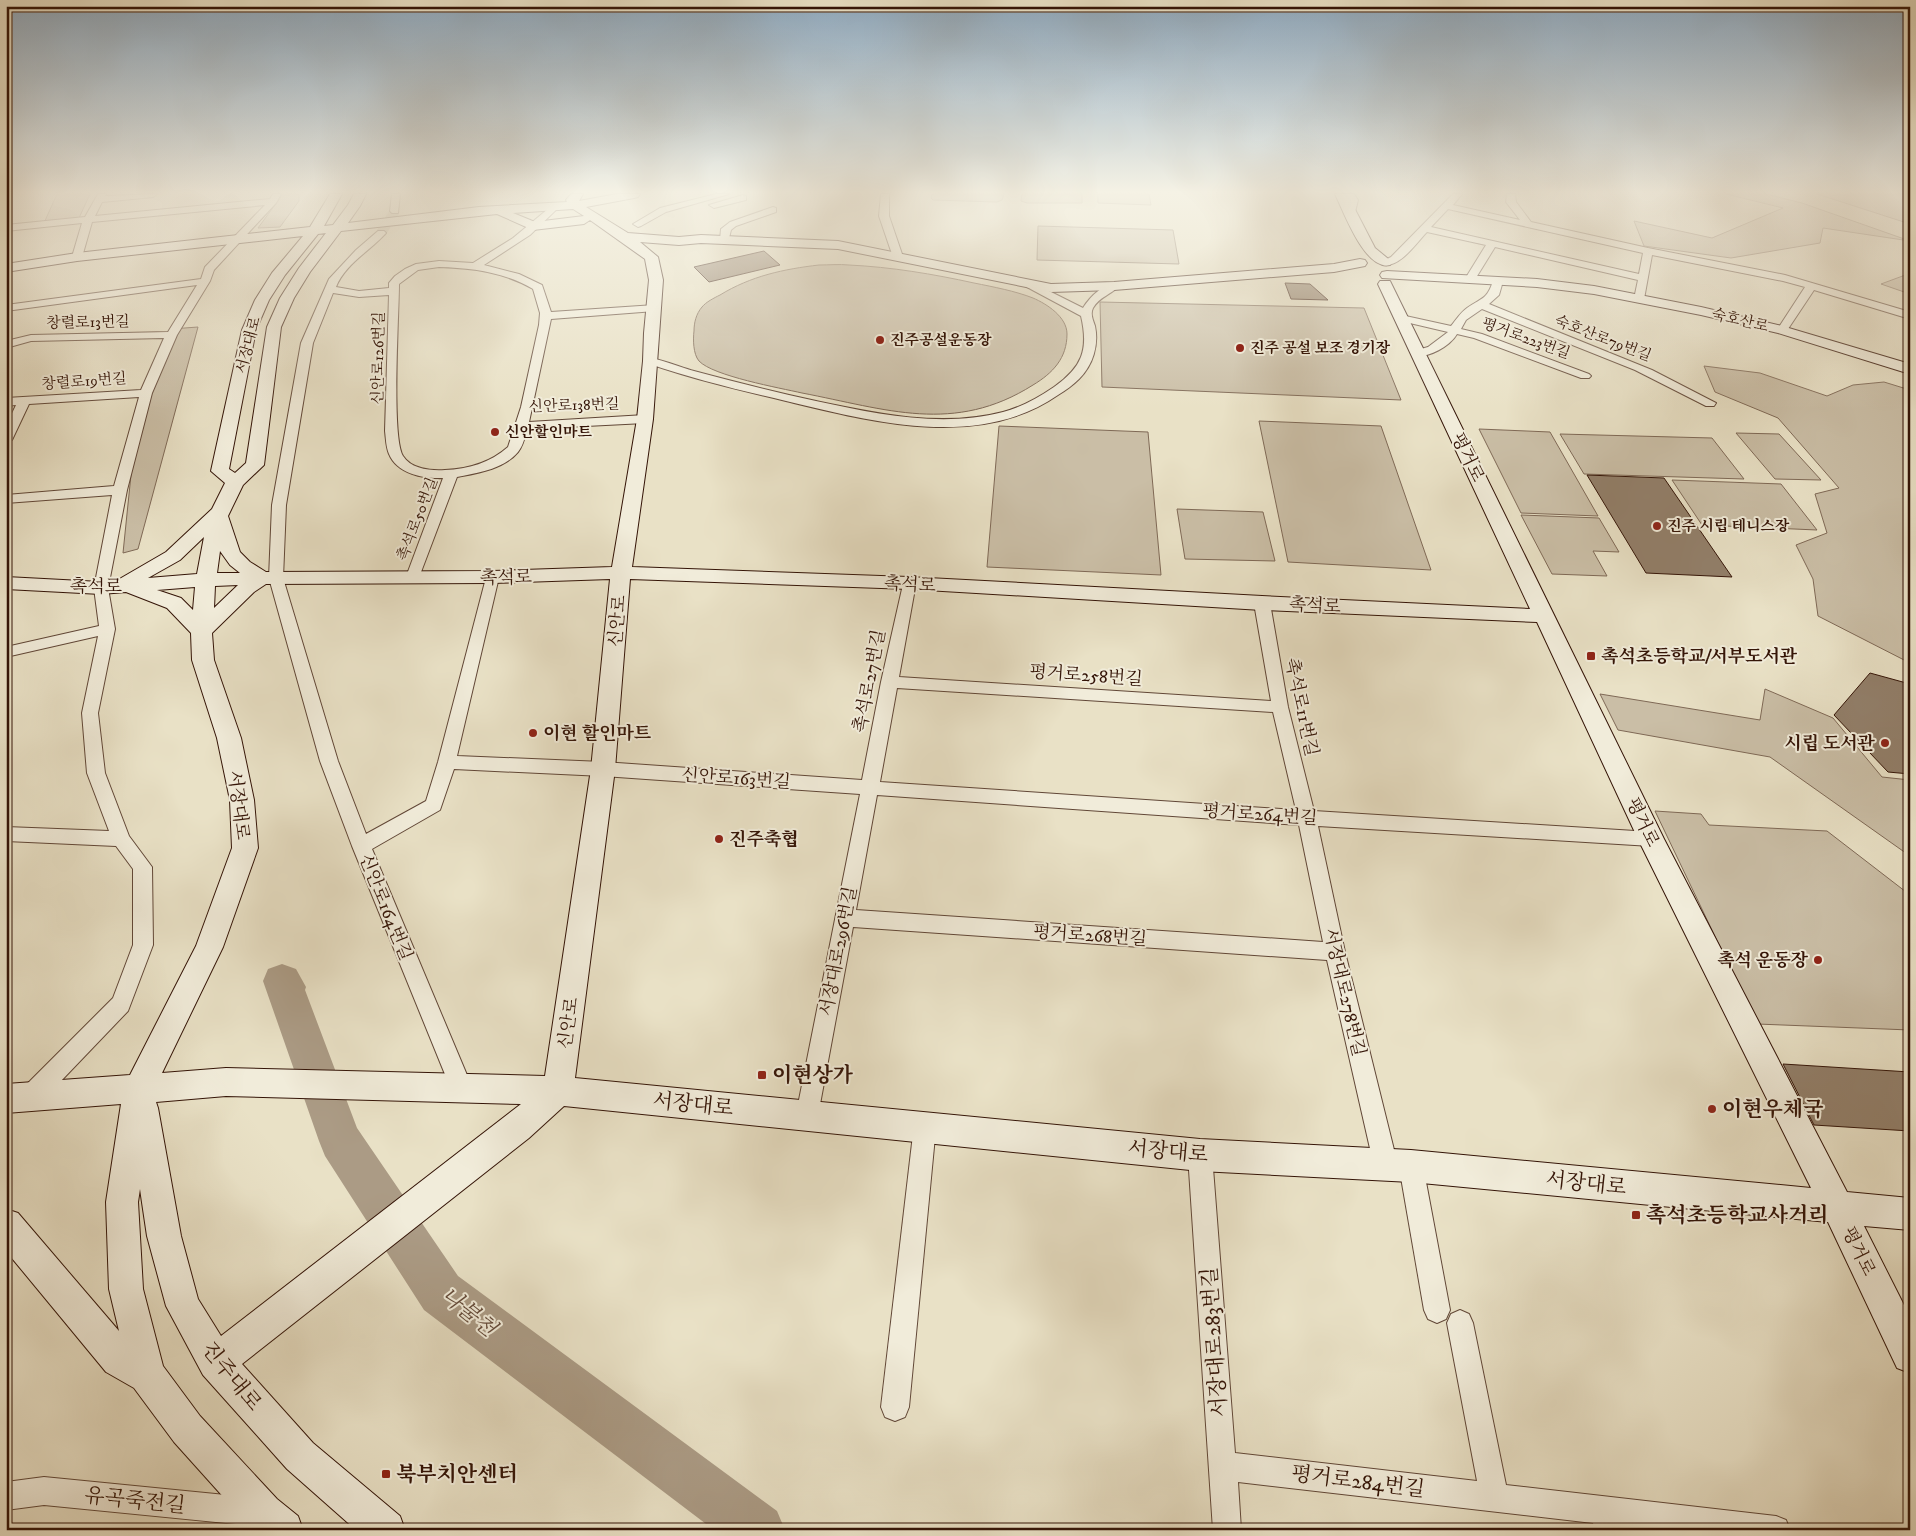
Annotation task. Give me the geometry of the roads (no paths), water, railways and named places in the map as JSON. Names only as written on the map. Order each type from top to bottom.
[{"type":"street","points":[[6,268],[21,266]]},
{"type":"street","points":[[18,1098],[121,1004],[143,945],[143,868],[121,839],[96,773],[90,713],[114,588],[120,490],[146,393],[170,336],[205,281],[208,269],[211,266]]},
{"type":"street","name":"서장대로","points":[[235,482],[220,470],[249,330],[262,300],[284,266]]},
{"type":"street","name":"서장대로","points":[[139,1089],[209,947],[245,848],[242,800],[229,738],[203,660],[201,631],[208,560],[220,512],[235,482],[255,466],[274,327],[287,298],[308,266]]},
{"type":"street","points":[[346,266],[334,279],[307,343],[279,505],[269,578],[329,761],[361,846]]},
{"type":"street","name":"신안로126번길","points":[[419,266],[403,273],[394,283],[391,431],[395,453],[399,462],[411,469],[451,476]]},
{"type":"street","name":"신안로126번길","points":[[459,266],[521,277],[538,287],[546,316]]},
{"type":"street","name":"신안로","points":[[558,1091],[603,768],[621,574],[645,419],[651,361],[651,333],[655,308],[656,280],[653,266]]},
{"type":"street","points":[[940,266],[1051,288],[1114,286]]},
{"type":"street","points":[[1470,279],[1478,266]]},
{"type":"street","points":[[1589,266],[1644,278]]},
{"type":"street","points":[[1639,299],[1646,266]]},
{"type":"street","points":[[1726,266],[1812,286],[1910,316]]},
{"type":"street","name":"숙호산로","points":[[1114,286],[1334,268],[1379,268],[1412,276],[1568,286],[1701,311],[1782,330],[1910,368]]},
{"type":"street","name":"평거로","points":[[1379,268],[1401,318],[1651,839],[1838,1208],[1910,1355]]},
{"type":"street","points":[[6,308],[205,281]]},
{"type":"street","points":[[1456,330],[1462,318],[1494,295],[1498,281]]},
{"type":"street","points":[[651,361],[715,382],[876,417],[933,424],[997,419],[1025,410],[1050,397],[1084,368],[1091,349],[1090,328],[1085,314],[1029,284]]},
{"type":"street","points":[[1085,314],[1094,300],[1114,286]]},
{"type":"street","name":"숙호산로","points":[[1782,330],[1812,286]]},
{"type":"street","points":[[329,289],[359,294],[394,291]]},
{"type":"street","name":"숙호산로79번길","points":[[1482,305],[1519,323],[1640,368],[1686,391],[1695,398],[1710,403]]},
{"type":"street","points":[[546,316],[655,308]]},
{"type":"street","name":"신안로138번길","points":[[546,316],[522,426],[645,419]]},
{"type":"street","name":"평거로223번길","points":[[1401,318],[1478,336],[1585,376]]},
{"type":"street","name":"평거로223번길","points":[[1418,353],[1441,344],[1456,330]]},
{"type":"street","name":"창렬로13번길","points":[[6,345],[31,338],[170,336]]},
{"type":"street","name":"창렬로19번길","points":[[6,402],[146,393]]},
{"type":"street","name":"창렬로19번길","points":[[6,440],[24,401]]},
{"type":"street","name":"촉석로50번길","points":[[413,577],[451,476],[478,470],[502,459],[515,449],[522,426]]},
{"type":"street","points":[[6,499],[120,490]]},
{"type":"street","points":[[220,512],[226,546],[234,558],[269,578]]},
{"type":"street","points":[[114,588],[173,556],[220,512]]},
{"type":"street","name":"촉석로","points":[[6,583],[114,588],[206,580],[269,578],[492,578],[621,574],[909,583],[1262,603],[1545,616]]},
{"type":"street","points":[[114,588],[151,594],[174,603],[201,631],[247,588],[269,578]]},
{"type":"street","name":"신안로164번길","points":[[461,1087],[361,846],[434,806],[447,762],[492,578]]},
{"type":"street","name":"촉석로27번길","points":[[869,786],[909,583]]},
{"type":"street","name":"촉석로11번길","points":[[1262,603],[1280,707],[1307,818]]},
{"type":"street","points":[[6,652],[107,629]]},
{"type":"street","name":"평거로258번길","points":[[889,682],[1280,707]]},
{"type":"street","points":[[447,762],[603,768]]},
{"type":"street","name":"신안로163번길","points":[[603,768],[869,786]]},
{"type":"street","name":"평거로264번길","points":[[869,786],[1307,818],[1651,839]]},
{"type":"street","name":"서장대로296번길","points":[[807,1115],[869,786]]},
{"type":"street","name":"서장대로278번길","points":[[1307,818],[1334,952],[1399,1166]]},
{"type":"street","points":[[6,834],[121,839]]},
{"type":"street","name":"평거로268번길","points":[[845,918],[1334,952]]},
{"type":"street","name":"서장대로","points":[[139,1089],[226,1082],[558,1091],[925,1126],[1200,1155],[1399,1166],[1910,1214]]},
{"type":"street","points":[[18,1098],[139,1089],[122,1202],[126,1289],[147,1375],[187,1429],[273,1521]]},
{"type":"street","name":"진주대로","points":[[139,1089],[164,1236],[183,1306],[216,1362],[300,1456],[386,1530]]},
{"type":"street","points":[[216,1362],[279,1311],[518,1127],[558,1091]]},
{"type":"street","points":[[895,1407],[925,1126]]},
{"type":"street","name":"서장대로283번길","points":[[1200,1155],[1227,1530]]},
{"type":"street","points":[[1399,1166],[1437,1310]]},
{"type":"street","points":[[6,1225],[119,1359],[147,1375]]},
{"type":"street","points":[[1460,1323],[1494,1497]]},
{"type":"street","name":"평거로284번길","points":[[1223,1466],[1494,1497],[1606,1520],[1776,1530]]},
{"type":"street","name":"유곡죽전길","points":[[6,1496],[44,1491],[273,1521]]},
{"type":"waterway","name":"나불천","points":[[287,987],[282,981],[340,1141],[441,1293],[758,1530]]},
{"type":"place","name":"진주공설운동장","points":[[880,340]]},
{"type":"place","name":"진주 공설 보조 경기장","points":[[1240,348]]},
{"type":"place","name":"신안할인마트","points":[[495,432]]},
{"type":"place","name":"진주 시립 테니스장","points":[[1657,526]]},
{"type":"place","name":"촉석초등학교/서부도서관","points":[[1591,656]]},
{"type":"place","name":"이현 할인마트","points":[[533,733]]},
{"type":"place","name":"시립 도서관","points":[[1885,743]]},
{"type":"place","name":"진주축협","points":[[719,839]]},
{"type":"place","name":"촉석 운동장","points":[[1818,960]]},
{"type":"place","name":"이현상가","points":[[762,1075]]},
{"type":"place","name":"이현우체국","points":[[1712,1109]]},
{"type":"place","name":"촉석초등학교사거리","points":[[1636,1215]]},
{"type":"place","name":"북부치안센터","points":[[386,1474]]}]
